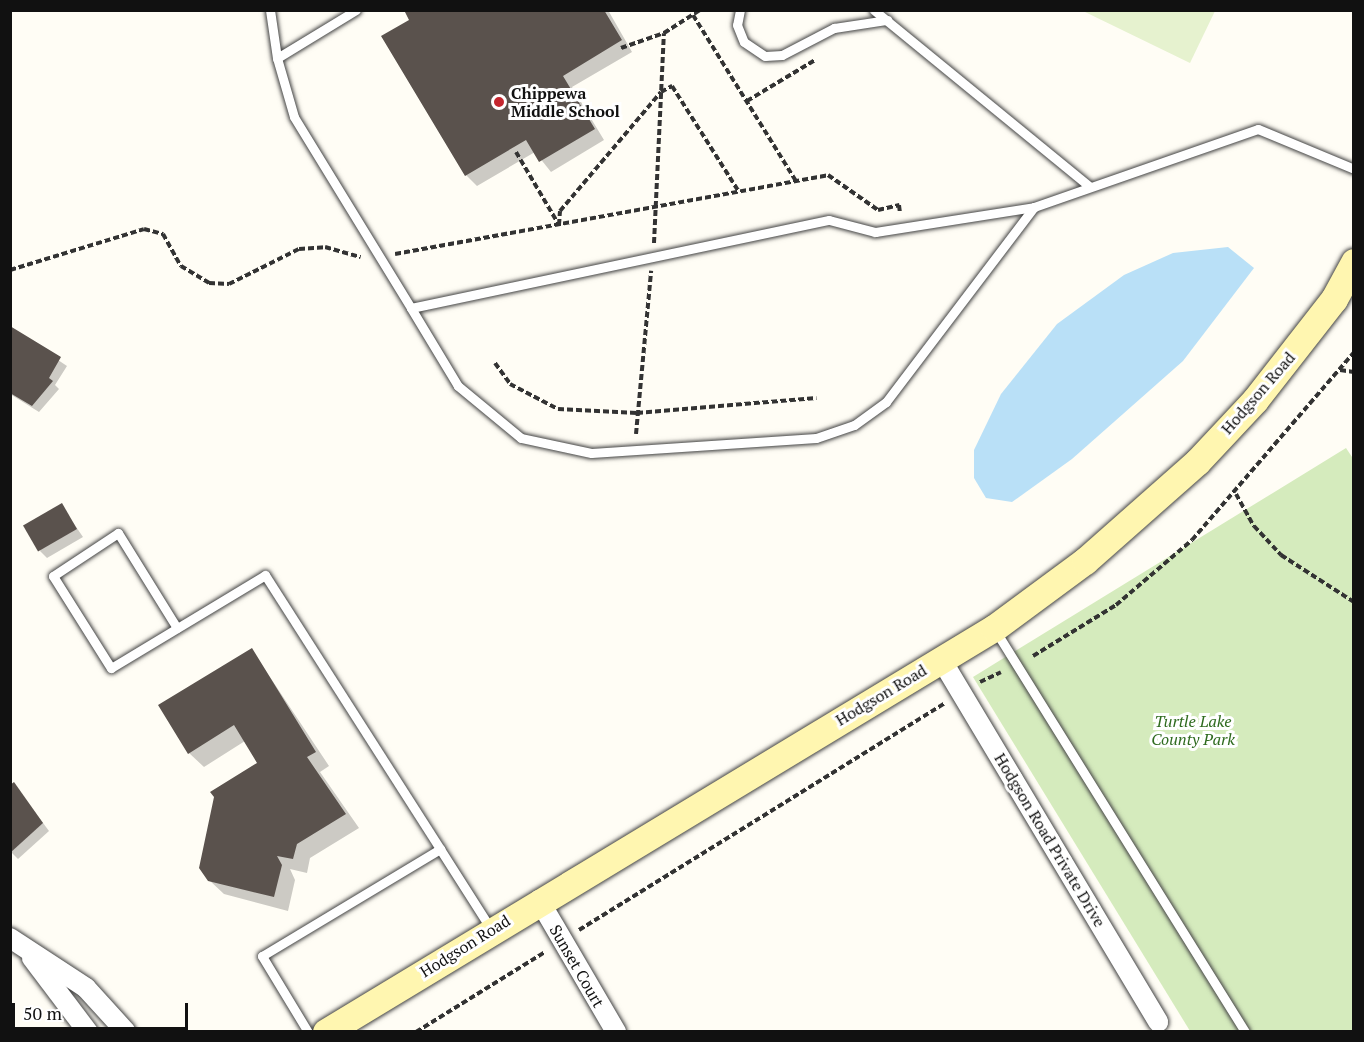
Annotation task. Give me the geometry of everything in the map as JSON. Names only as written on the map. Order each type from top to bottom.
[{"type":"main road","name":"Hodgson Road","points":[[326,1032],[490,929],[994,628],[1084,561],[1197,462],[1309,333],[1353,262]]},
{"type":"street","name":"Hodgson Road Private Drive","points":[[941,659],[1158,1022]]},
{"type":"street","name":"Sunset Court","points":[[539,900],[616,1032]]},
{"type":"street","points":[[10,938],[29,953],[86,988],[126,1032]]},
{"type":"street","points":[[29,953],[88,1032]]},
{"type":"lane","points":[[270,10],[277,58],[294,117],[458,386],[521,438],[591,453],[816,438],[854,425],[886,402],[1034,207]]},
{"type":"lane","points":[[277,58],[356,10]]},
{"type":"lane","points":[[740,10],[737,25],[744,42],[765,56],[782,55],[834,28],[888,15]]},
{"type":"lane","points":[[874,10],[888,15],[1089,186]]},
{"type":"lane","points":[[411,308],[829,220],[875,232],[1034,207],[1258,129],[1353,169]]},
{"type":"lane","points":[[177,628],[118,533],[53,576],[111,669],[265,574],[490,929]]},
{"type":"lane","points":[[994,628],[1245,1032]]},
{"type":"lane","points":[[308,1032],[262,956],[440,849]]},
{"type":"path","points":[[621,48],[664,33],[700,10]]},
{"type":"path","points":[[693,15],[796,181]]},
{"type":"path","points":[[747,101],[815,60]]},
{"type":"path","points":[[559,225],[560,211],[661,92],[672,86],[739,192]]},
{"type":"path","points":[[516,152],[559,225]]},
{"type":"path","points":[[10,270],[144,229],[164,234],[181,266],[209,283],[229,284],[299,249],[325,247],[379,257],[828,175],[878,210],[899,205],[903,228]]},
{"type":"path","points":[[1033,656],[1156,573],[1236,494],[1353,352]]},
{"type":"path","points":[[495,363],[510,384],[558,409],[648,413],[816,398]]},
{"type":"path","points":[[1340,370],[1353,372]]},
{"type":"path","points":[[1236,494],[1254,526],[1281,555],[1353,602]]},
{"type":"path","points":[[968,688],[1001,672]]},
{"type":"path","points":[[579,931],[955,696]]},
{"type":"path","points":[[416,1032],[549,949]]},
{"type":"green space","points":[[1083,11],[1215,11],[1190,63]]},
{"type":"green space","name":"Turtle Lake County Park","points":[[1346,448],[1354,460],[1353,1031],[1190,1031],[973,677]]},
{"type":"water","points":[[1228,247],[1254,268],[1183,361],[1072,459],[1012,502],[986,498],[974,478],[974,450],[1001,394],[1057,324],[1124,275],[1173,253]]},
{"type":"building","name":"Chippewa Middle School","points":[[404,10],[604,10],[622,40],[563,76],[595,129],[539,162],[526,140],[465,176],[381,36],[409,20]]},
{"type":"building","points":[[10,326],[61,357],[49,378],[53,381],[32,406],[10,393]]},
{"type":"building","points":[[62,503],[77,529],[38,551],[23,526]]},
{"type":"building","points":[[252,648],[316,752],[307,757],[346,814],[297,844],[293,859],[277,856],[282,865],[274,897],[208,881],[199,868],[214,797],[210,792],[257,763],[234,725],[188,754],[158,705]]},
{"type":"building","points":[[14,782],[43,823],[10,853],[10,785]]},
{"type":"place","name":"Chippewa Middle School","points":[[499,102]]}]
